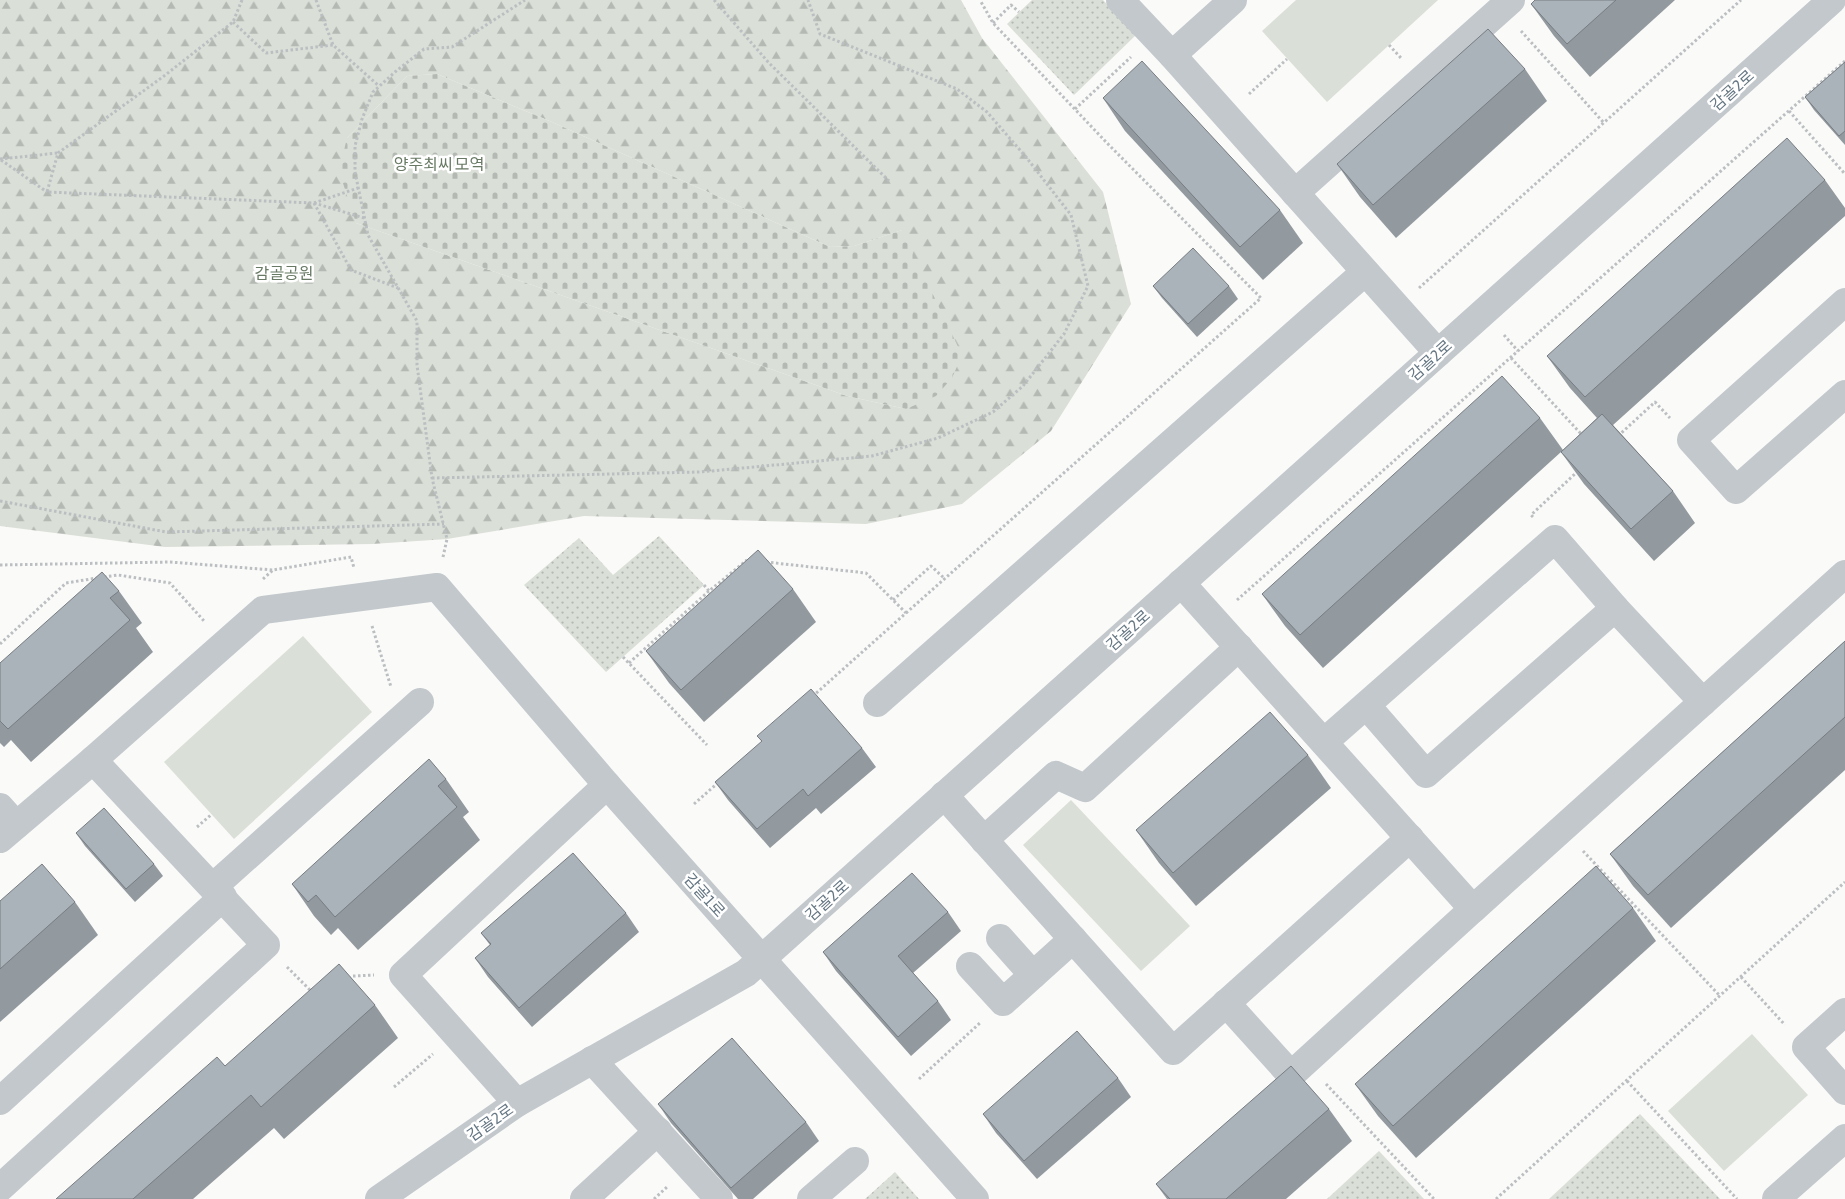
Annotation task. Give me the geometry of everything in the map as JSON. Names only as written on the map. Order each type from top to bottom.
[{"type":"street","points":[[1120,0],[1163,45],[1438,353]]},
{"type":"street","points":[[1163,45],[1233,0]]},
{"type":"street","name":"감골2로","points":[[379,1199],[518,1103],[746,972],[1832,0]]},
{"type":"street","points":[[1295,193],[1506,5]]},
{"type":"street","points":[[877,703],[1365,272]]},
{"type":"street","points":[[1845,302],[1691,440],[1736,490],[1845,394]]},
{"type":"street","points":[[1324,742],[1555,539],[1615,608],[1703,702]]},
{"type":"street","points":[[1226,1003],[1291,1075],[1845,574]]},
{"type":"street","points":[[1181,583],[1473,909]]},
{"type":"street","points":[[5,823],[93,760],[264,610],[437,587]]},
{"type":"street","name":"감골1로","points":[[437,587],[607,785],[976,1199]]},
{"type":"street","points":[[1366,705],[1426,774],[1615,608]]},
{"type":"street","points":[[984,840],[1056,775],[1085,788],[1238,647]]},
{"type":"street","points":[[0,1101],[411,710]]},
{"type":"street","points":[[0,1188],[266,945],[93,760]]},
{"type":"street","points":[[518,1103],[403,975],[607,785]]},
{"type":"street","points":[[944,796],[1173,1051],[1410,838]]},
{"type":"street","points":[[1000,938],[1033,975]]},
{"type":"street","points":[[970,966],[1003,1002],[1073,939]]},
{"type":"street","points":[[1845,1012],[1806,1047],[1845,1091]]},
{"type":"street","points":[[592,1060],[719,1199]]},
{"type":"street","points":[[584,1199],[658,1131]]},
{"type":"street","points":[[1776,1199],[1845,1138]]},
{"type":"street","points":[[811,1199],[855,1161]]},
{"type":"path","points":[[1,160],[58,153],[164,76],[233,22],[242,0]]},
{"type":"path","points":[[316,0],[333,45],[380,86]]},
{"type":"path","points":[[437,587],[447,539],[432,478],[417,365],[417,321],[368,235],[355,172],[355,146],[362,120],[373,92],[424,49],[452,47],[525,0]]},
{"type":"path","points":[[714,0],[769,64],[889,181]]},
{"type":"path","points":[[432,478],[700,472],[872,456],[938,438],[993,412],[1023,386],[1064,334],[1088,286],[1071,215],[987,112],[957,89],[820,34],[808,0]]},
{"type":"path","points":[[811,698],[1261,298],[1074,109],[993,23],[980,0]]},
{"type":"path","points":[[1397,308],[1741,0]]},
{"type":"path","points":[[993,23],[1012,5],[1019,12]]},
{"type":"path","points":[[1506,5],[1604,123]]},
{"type":"path","points":[[233,22],[266,53],[333,45]]},
{"type":"path","points":[[1074,109],[1163,45]]},
{"type":"path","points":[[1226,115],[1287,59]]},
{"type":"path","points":[[1214,620],[1845,61]]},
{"type":"path","points":[[1788,112],[1845,173]]},
{"type":"path","points":[[47,192],[58,153]]},
{"type":"path","points":[[1,160],[47,192],[314,203],[364,218]]},
{"type":"path","points":[[314,203],[358,188]]},
{"type":"path","points":[[314,203],[351,270],[398,288]]},
{"type":"path","points":[[1502,332],[1518,351]]},
{"type":"path","points":[[1510,358],[1584,438]]},
{"type":"path","points":[[1612,440],[1655,402]]},
{"type":"path","points":[[1555,539],[1531,515],[1578,472]]},
{"type":"path","points":[[0,501],[166,532],[444,524]]},
{"type":"path","points":[[629,663],[709,591],[748,560]]},
{"type":"path","points":[[758,561],[866,573],[906,613]]},
{"type":"path","points":[[0,565],[170,562],[273,570]]},
{"type":"path","points":[[893,600],[931,566],[944,578]]},
{"type":"path","points":[[0,644],[66,584],[118,575],[170,583],[224,644]]},
{"type":"path","points":[[704,585],[709,591]]},
{"type":"path","points":[[363,597],[411,710]]},
{"type":"path","points":[[623,656],[706,745]]},
{"type":"path","points":[[694,804],[724,778]]},
{"type":"path","points":[[1562,828],[1720,996]]},
{"type":"path","points":[[1496,1199],[1845,882]]},
{"type":"path","points":[[266,945],[316,996]]},
{"type":"path","points":[[346,981],[352,976],[403,975]]},
{"type":"path","points":[[1740,977],[1806,1047]]},
{"type":"path","points":[[919,1079],[1003,1002]]},
{"type":"path","points":[[394,1087],[456,1034]]},
{"type":"path","points":[[1305,1062],[1434,1199]]},
{"type":"path","points":[[1627,1081],[1737,1199]]},
{"type":"green space","name":"감골공원","points":[[0,0],[961,0],[982,38],[1103,192],[1131,304],[1051,431],[962,504],[866,524],[584,516],[447,539],[372,544],[165,547],[0,526]],"holes":[[[437,74],[552,122],[830,247],[854,246],[902,230],[906,409],[847,396],[356,223],[347,138],[407,76]]]},
{"type":"green space","points":[[1032,0],[1103,0],[1136,35],[1074,95],[1007,24]]},
{"type":"green space","points":[[1296,0],[1438,0],[1327,102],[1262,31]]},
{"type":"green space","name":"양주최씨 모역","points":[[437,74],[552,122],[830,247],[854,246],[902,230],[962,355],[952,378],[936,396],[906,409],[847,396],[356,223],[339,171],[347,138],[407,76]]},
{"type":"green space","points":[[659,536],[704,585],[606,672],[524,585],[579,538],[613,575]]},
{"type":"green space","points":[[303,636],[372,712],[234,839],[164,762]]},
{"type":"green space","points":[[1071,800],[1190,926],[1141,971],[1023,845]]},
{"type":"green space","points":[[1752,1034],[1808,1095],[1724,1171],[1668,1111]]},
{"type":"green space","points":[[1640,1114],[1720,1199],[1549,1199]]},
{"type":"green space","points":[[1379,1151],[1424,1199],[1327,1199]]},
{"type":"green space","points":[[895,1172],[919,1199],[865,1199]]},
{"type":"building","points":[[1535,0],[1616,0],[1567,44],[1531,4]]},
{"type":"building","points":[[1488,29],[1525,69],[1373,205],[1337,164]]},
{"type":"building","points":[[1142,61],[1280,210],[1240,247],[1103,98]]},
{"type":"building","points":[[1845,62],[1845,131],[1839,136],[1805,97]]},
{"type":"building","points":[[1787,138],[1825,180],[1585,397],[1547,356]]},
{"type":"building","points":[[1193,248],[1229,286],[1188,324],[1153,286]]},
{"type":"building","points":[[1502,376],[1540,418],[1300,635],[1262,594]]},
{"type":"building","points":[[1602,414],[1673,491],[1631,529],[1561,452]]},
{"type":"building","points":[[758,550],[793,589],[681,690],[646,651]]},
{"type":"building","points":[[102,572],[119,591],[110,598],[130,620],[8,729],[0,721],[0,663]]},
{"type":"building","points":[[1845,641],[1845,717],[1648,895],[1610,854]]},
{"type":"building","points":[[811,689],[862,748],[808,796],[803,789],[757,829],[715,782],[762,741],[757,736]]},
{"type":"building","points":[[1270,712],[1308,755],[1173,873],[1136,830]]},
{"type":"building","points":[[429,759],[446,779],[438,786],[457,807],[335,917],[316,895],[308,902],[292,884]]},
{"type":"building","points":[[104,808],[154,864],[126,889],[76,833]]},
{"type":"building","points":[[573,853],[626,913],[519,1008],[475,958],[491,944],[481,933]]},
{"type":"building","points":[[42,864],[75,902],[0,969],[0,901]]},
{"type":"building","points":[[1596,866],[1633,908],[1393,1126],[1355,1084]]},
{"type":"building","points":[[912,873],[948,912],[898,956],[938,1001],[898,1037],[823,952]]},
{"type":"building","points":[[339,964],[375,1005],[261,1107],[251,1095],[133,1199],[56,1199],[217,1057],[225,1066]]},
{"type":"building","points":[[1077,1031],[1118,1078],[1024,1161],[983,1114]]},
{"type":"building","points":[[732,1038],[806,1122],[731,1188],[658,1104]]},
{"type":"building","points":[[1291,1066],[1329,1109],[1226,1199],[1170,1199],[1156,1184]]}]
